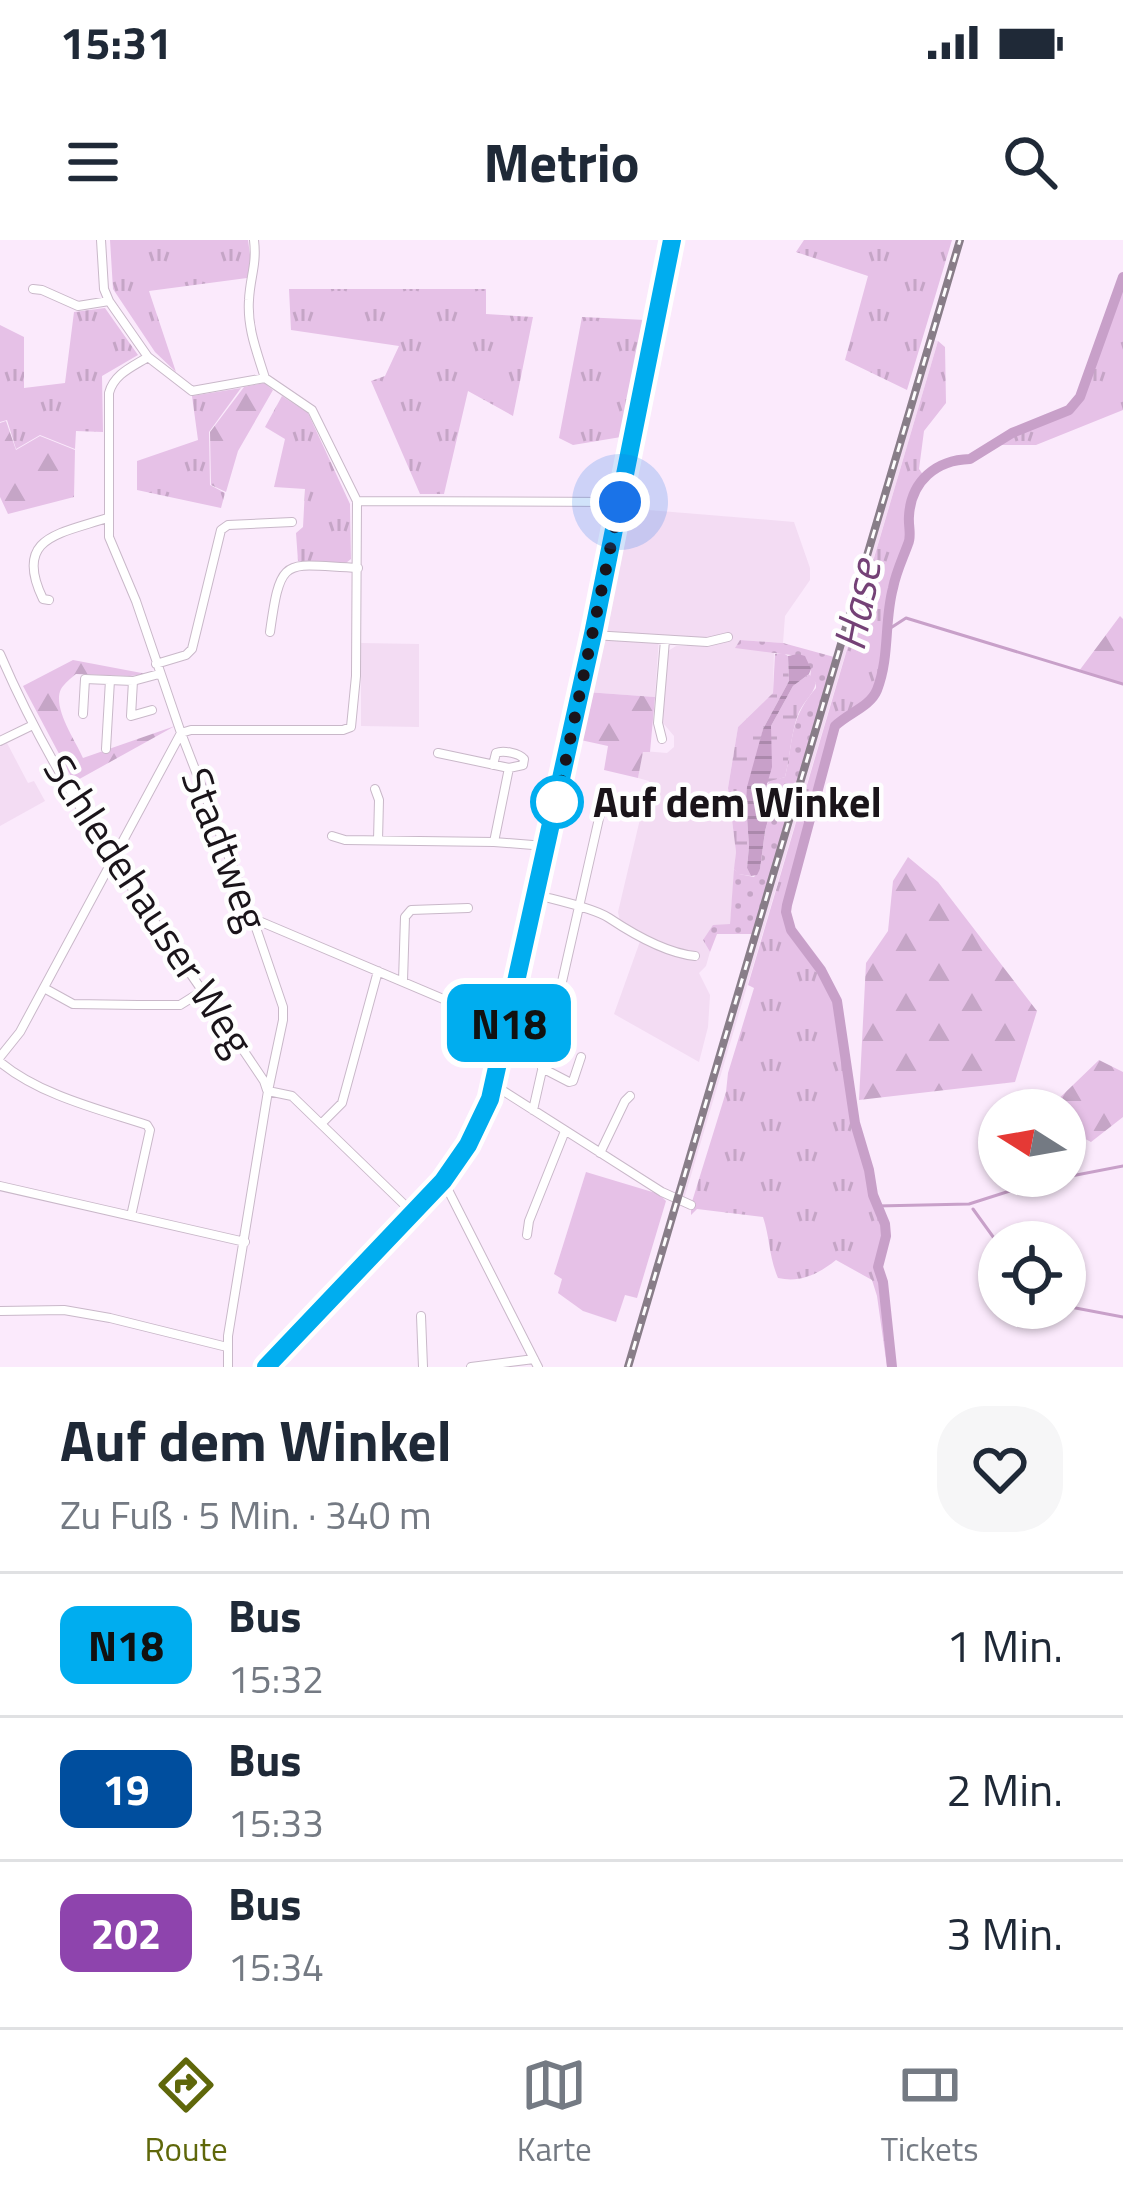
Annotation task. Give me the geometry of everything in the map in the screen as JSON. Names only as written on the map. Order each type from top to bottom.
[{"type":"main road","points":[[266,1367],[443,1181],[480,1123],[494,1085],[593,634],[672,240]]},
{"type":"street","points":[[101,240],[104,289],[148,358],[192,391],[266,378]]},
{"type":"street","points":[[131,1216],[150,1130],[147,1125],[50,1091],[15,1075],[0,1059],[20,1032],[181,733],[351,727],[356,676],[357,501],[312,410],[266,378],[249,328],[254,240]]},
{"type":"street","points":[[33,289],[78,306],[109,301]]},
{"type":"street","name":"Stadtweg","points":[[148,358],[112,382],[109,393],[109,537],[283,1007],[227,1346],[228,1367]]},
{"type":"street","points":[[357,501],[620,502]]},
{"type":"street","points":[[50,599],[43,599],[34,580],[36,550],[47,539],[107,518]]},
{"type":"street","points":[[83,714],[86,679],[133,681],[192,649],[221,530],[228,525],[292,523]]},
{"type":"street","points":[[269,632],[276,588],[284,572],[296,566],[358,568]]},
{"type":"street","points":[[593,634],[707,642],[728,637]]},
{"type":"street","points":[[662,739],[658,723],[665,640]]},
{"type":"street","name":"Schledehauser Weg","points":[[0,654],[65,786],[268,1091]]},
{"type":"street","points":[[106,749],[110,680]]},
{"type":"street","points":[[133,681],[131,716],[152,710]]},
{"type":"street","points":[[0,741],[33,725]]},
{"type":"street","points":[[438,753],[509,769],[523,765],[524,759],[500,751],[494,765]]},
{"type":"street","points":[[494,842],[509,769]]},
{"type":"street","points":[[375,789],[378,840]]},
{"type":"street","points":[[532,1110],[600,814],[608,798]]},
{"type":"street","points":[[332,836],[547,846]]},
{"type":"street","points":[[537,895],[606,915],[617,925],[681,955],[695,956]]},
{"type":"street","points":[[404,981],[405,917],[411,910],[468,908]]},
{"type":"street","points":[[254,922],[508,1026]]},
{"type":"street","points":[[321,1124],[342,1103],[378,971]]},
{"type":"street","points":[[44,988],[73,1004],[138,1005],[180,1005],[204,990]]},
{"type":"street","points":[[542,1068],[573,1081],[580,1058]]},
{"type":"street","points":[[494,1085],[662,1192],[691,1205]]},
{"type":"street","points":[[268,1091],[292,1096],[413,1213]]},
{"type":"street","points":[[600,1153],[630,1096]]},
{"type":"street","points":[[527,1235],[565,1131]]},
{"type":"street","points":[[443,1181],[536,1363],[471,1367]]},
{"type":"street","points":[[0,1186],[245,1242]]},
{"type":"street","points":[[0,1311],[64,1310],[227,1346]]},
{"type":"street","points":[[422,1316],[423,1367]]},
{"type":"shaded area","points":[[927,338],[938,341],[684,1199],[676,1196]]},
{"type":"shaded area","points":[[624,508],[794,522],[810,568],[810,580],[785,616],[783,643],[740,640],[736,647],[774,651],[773,693],[738,727],[728,788],[736,852],[730,925],[703,940],[710,952],[699,973],[710,995],[699,1062],[614,1014],[643,933],[620,922],[618,912],[649,781],[638,778],[643,751],[667,753],[674,747],[674,736],[663,723],[668,651],[687,646],[687,637],[659,636],[655,697],[586,692]]},
{"type":"shaded area","points":[[361,643],[419,644],[419,727],[361,726]]},
{"type":"shaded area","points":[[788,656],[805,656],[811,669],[793,686],[771,726],[772,767],[765,791],[772,806],[760,869],[751,876],[747,868],[747,787],[763,729],[789,681]]},
{"type":"shaded area","points":[[7,743],[28,783],[34,781],[45,801],[0,826],[0,746]]},
{"type":"green space","points":[[110,240],[248,240],[247,278],[149,291],[176,372],[155,352],[113,289]]},
{"type":"green space","points":[[804,240],[952,240],[907,390],[845,360],[868,276],[796,252]]},
{"type":"green space","points":[[1123,277],[1123,410],[1036,445],[994,445],[1069,410],[1080,396]]},
{"type":"green space","points":[[289,289],[486,289],[486,314],[533,317],[513,416],[468,391],[444,494],[420,494],[371,381],[385,376],[399,346],[291,330]]},
{"type":"green space","points":[[105,308],[138,355],[102,376],[103,432],[76,431],[75,449],[40,435],[16,449],[7,420],[0,422],[0,325],[24,337],[24,388],[65,383],[74,312]]},
{"type":"green space","points":[[582,317],[646,320],[621,437],[573,445],[559,438]]},
{"type":"green space","points":[[938,341],[945,347],[946,403],[924,431],[919,469],[924,476],[909,513],[910,541],[893,588],[885,658],[875,695],[835,726],[786,912],[791,930],[836,999],[855,1123],[885,1224],[878,1267],[892,1367],[887,1367],[872,1280],[836,1260],[809,1276],[778,1278],[763,1217],[697,1209],[691,1215],[691,1205],[754,988],[748,985]]},
{"type":"green space","points":[[264,383],[273,390],[238,451],[226,492],[211,485],[210,432],[244,387]]},
{"type":"green space","points":[[241,388],[209,432],[210,485],[225,493],[221,508],[137,490],[137,461],[198,440],[192,396]]},
{"type":"green space","points":[[282,396],[308,413],[350,504],[351,559],[346,563],[298,561],[296,533],[303,527],[305,489],[274,487],[285,439],[265,427]]},
{"type":"green space","points":[[6,421],[16,450],[40,436],[75,450],[74,497],[8,514],[0,497],[0,423]]},
{"type":"green space","points":[[1120,616],[1123,684],[1079,671]]},
{"type":"green space","points":[[740,640],[783,643],[834,657],[753,934],[717,934],[710,952],[703,940],[713,925],[730,924],[734,869],[754,877],[760,869],[772,807],[765,788],[770,781],[785,777],[797,720],[816,688],[811,669],[791,655],[735,648]]},
{"type":"green space","points":[[775,654],[788,656],[789,681],[763,729],[746,803],[751,876],[738,874],[728,788],[738,727],[773,693]]},
{"type":"green space","points":[[73,660],[147,674],[76,674],[62,687],[62,714],[83,758],[175,726],[74,782],[23,686]]},
{"type":"green space","points":[[809,674],[816,683],[797,717],[785,777],[765,788],[771,726],[793,686]]},
{"type":"green space","points":[[586,692],[655,697],[650,752],[643,752],[638,778],[604,770],[608,746],[576,739]]},
{"type":"green space","points":[[908,857],[938,882],[1037,1011],[1015,1082],[859,1100],[866,963],[888,931],[893,881]]},
{"type":"green space","points":[[1099,1060],[1123,1072],[1123,1117],[1091,1142],[1086,1139],[1086,1089],[1069,1089]]},
{"type":"green space","points":[[586,1172],[659,1194],[666,1201],[637,1298],[625,1295],[616,1322],[583,1311],[558,1293],[562,1279],[554,1274]]},
{"type":"waterway","name":"Hase","points":[[892,1367],[878,1267],[885,1224],[855,1123],[837,1001],[791,930],[787,905],[835,726],[877,690],[890,601],[909,541],[915,492],[936,468],[970,459],[1012,433],[1069,410],[1080,397],[1123,277]]},
{"type":"waterway","points":[[889,629],[906,618],[1123,684]]},
{"type":"waterway","points":[[877,1206],[969,1204],[1035,1183],[1123,1166]]},
{"type":"waterway","points":[[973,1209],[982,1221]]},
{"type":"waterway","points":[[1086,1310],[1123,1317]]},
{"type":"railway","points":[[628,1367],[960,240]]},
{"type":"bus line","name":"N18","points":[[266,1367],[443,1181],[468,1145],[490,1099],[593,634],[672,240]]},
{"type":"place","name":"Auf dem Winkel","points":[[557,802]]},
{"type":"route","points":[[557,802],[620,502]]}]
